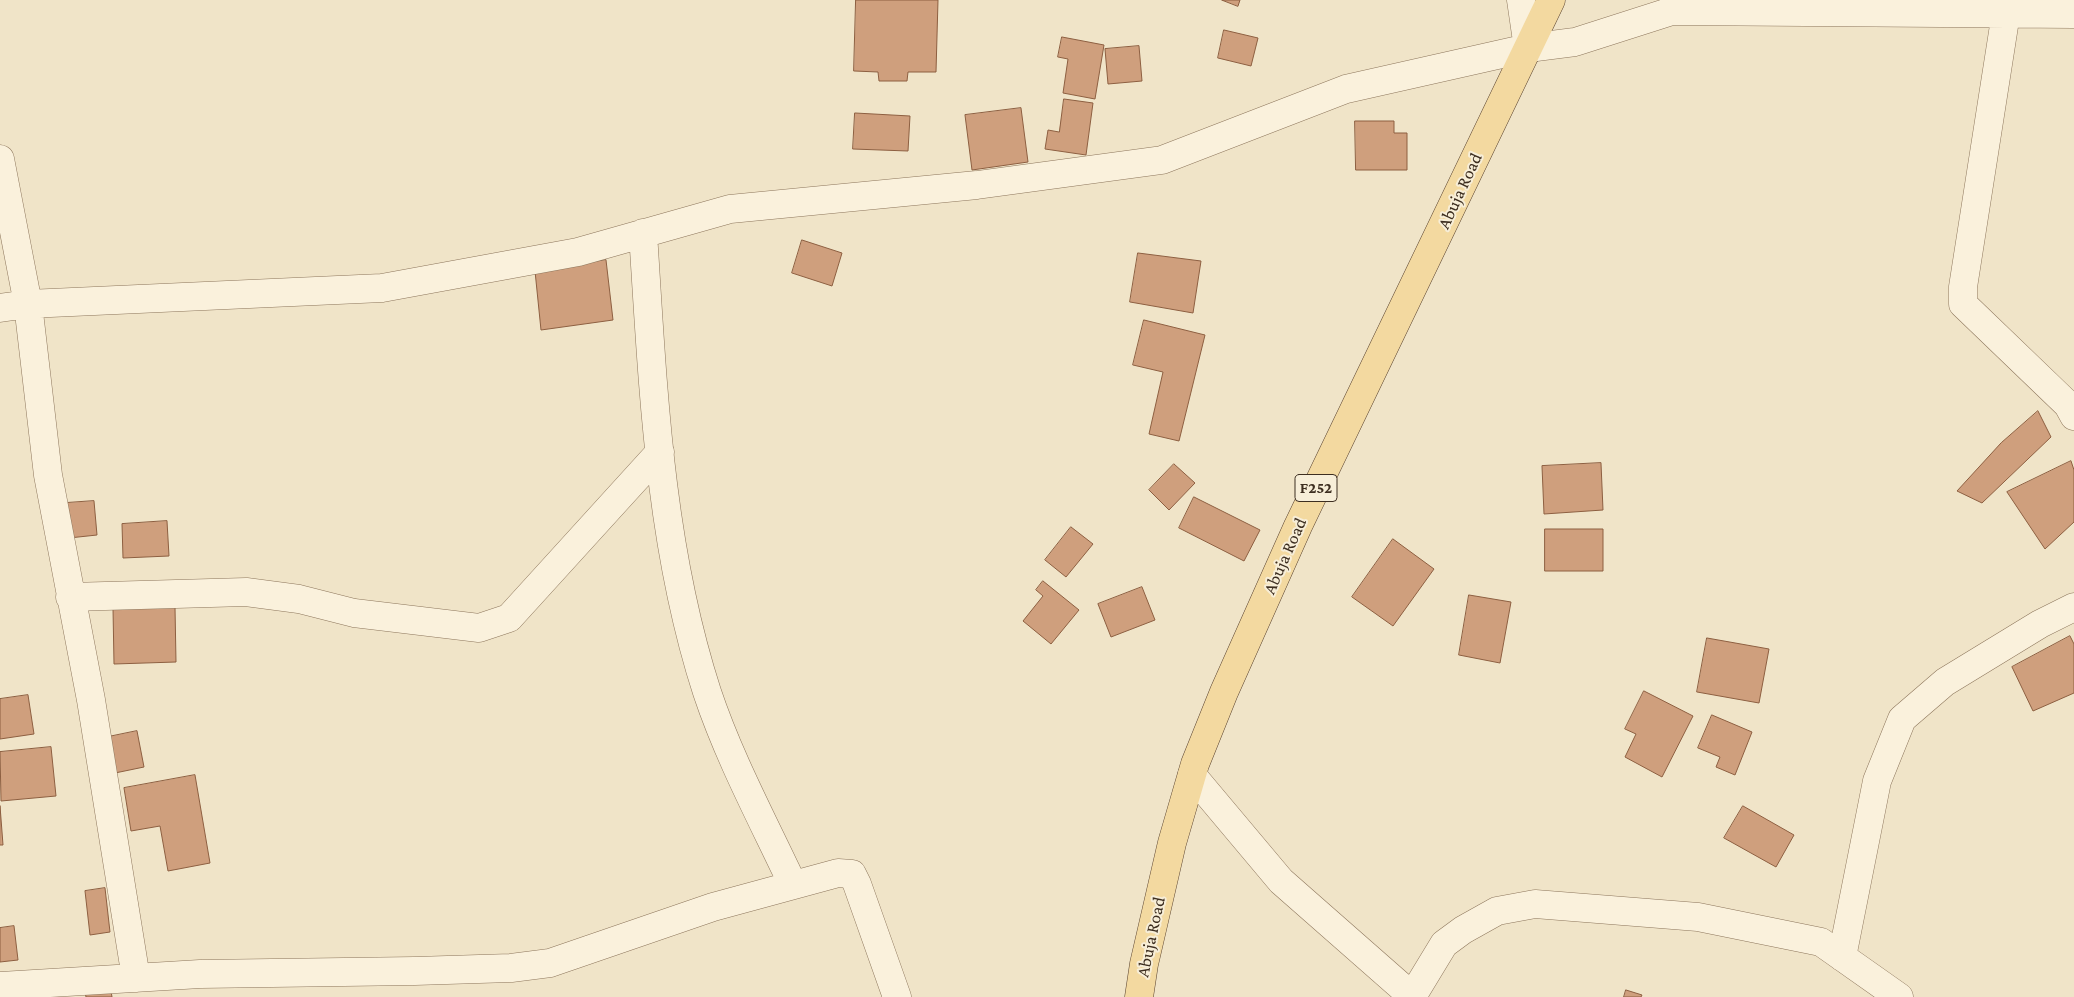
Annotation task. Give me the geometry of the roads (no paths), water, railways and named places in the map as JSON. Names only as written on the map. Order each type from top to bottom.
[{"type":"main road","name":"Abuja Road","points":[[1139,997],[1144,964],[1172,843],[1192,775],[1224,692],[1298,526],[1551,0]]},
{"type":"street","points":[[1522,0],[1528,48]]},
{"type":"street","points":[[0,308],[28,304],[382,288],[578,252],[730,209],[977,185],[1162,160],[1346,89],[1528,48],[1575,42],[1669,5],[2006,14],[2074,14]]},
{"type":"street","points":[[2006,14],[1963,287],[1963,304],[2068,405],[2074,416]]},
{"type":"street","points":[[0,159],[28,304],[48,475],[91,700],[136,978]]},
{"type":"street","points":[[643,233],[660,452],[680,591],[707,691],[724,739],[793,885]]},
{"type":"street","points":[[70,596],[246,592],[299,599],[354,613],[479,628],[508,618],[660,452]]},
{"type":"street","points":[[1842,956],[1877,781],[1902,719],[1946,682],[2040,624],[2074,607]]},
{"type":"street","points":[[1192,775],[1281,881],[1413,996],[1444,944],[1462,930],[1497,911],[1535,904],[1698,917],[1821,942],[1898,997]]},
{"type":"street","points":[[0,986],[200,974],[501,968],[550,963],[713,907],[838,873],[852,874],[897,997]]}]
